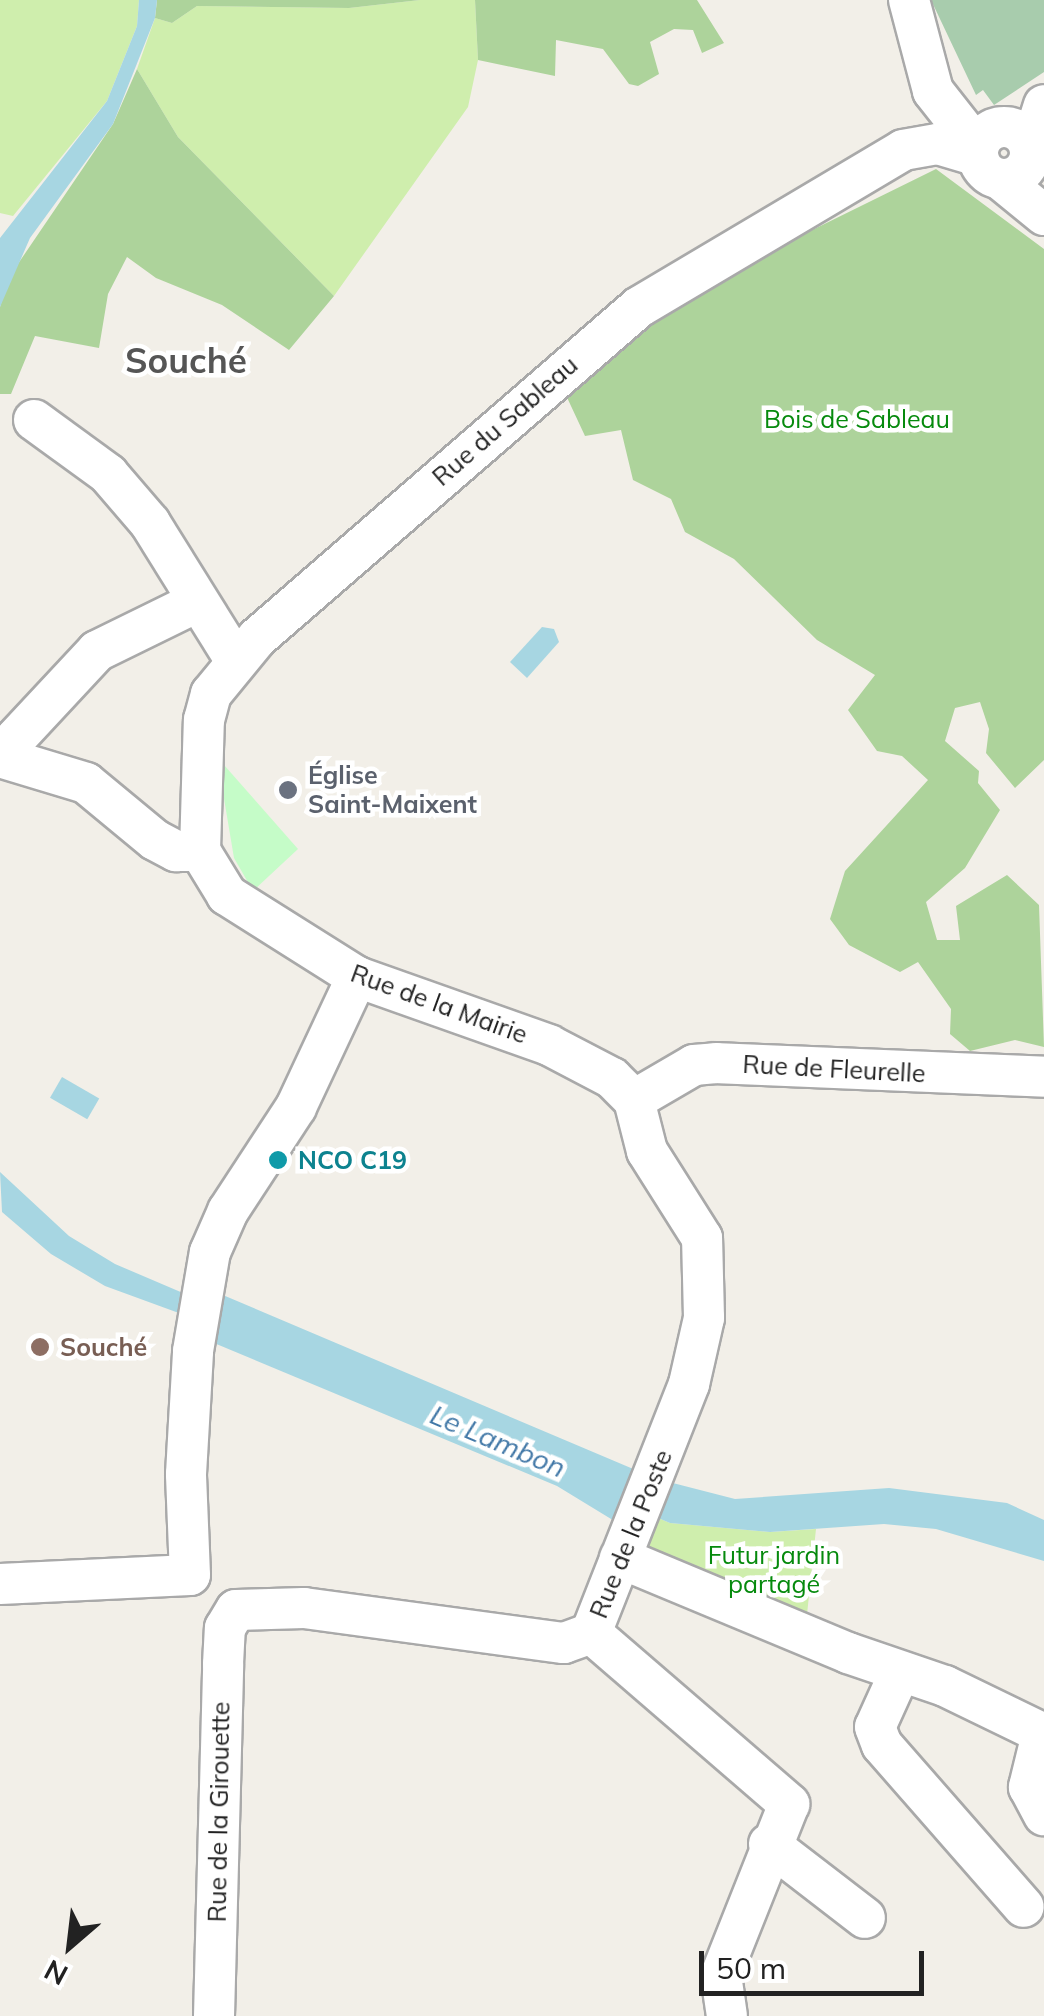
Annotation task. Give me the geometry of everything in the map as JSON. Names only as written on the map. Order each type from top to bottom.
[{"type":"street","points":[[910,0],[958,98],[1008,156],[1044,214]]},
{"type":"street","points":[[1008,156],[1044,104]]},
{"type":"street","name":"Rue du Sableau","points":[[200,851],[204,720],[212,694],[236,661],[639,307],[903,150],[938,144],[1008,156]]},
{"type":"street","points":[[34,420],[108,474],[176,562],[195,603],[236,661]]},
{"type":"street","points":[[195,603],[97,651],[16,738],[5,757],[86,783],[155,840],[176,851],[200,851]]},
{"type":"street","name":"Rue de la Mairie","points":[[200,851],[226,895],[358,978],[549,1045],[612,1078],[634,1100]]},
{"type":"street","points":[[190,1574],[186,1474],[202,1280],[228,1211],[296,1107],[358,978]]},
{"type":"street","name":"Rue de Fleurelle","points":[[634,1100],[694,1065],[716,1063],[1044,1077]]},
{"type":"street","name":"Rue de la Poste","points":[[236,1610],[304,1608],[564,1642],[590,1633],[700,1353],[704,1262],[690,1214],[646,1152],[634,1100]]},
{"type":"street","points":[[625,1542],[900,1672],[945,1686],[1043,1734],[1029,1787],[1044,1815]]},
{"type":"street","points":[[0,1584],[190,1574],[236,1610]]},
{"type":"street","name":"Rue de la Girouette","points":[[214,2016],[223,1664],[225,1628],[236,1610]]},
{"type":"street","points":[[590,1633],[789,1804],[769,1844],[721,1975],[727,2016]]},
{"type":"street","points":[[900,1672],[875,1728],[882,1746],[1024,1906]]},
{"type":"street","points":[[769,1844],[864,1918]]},
{"type":"green space","points":[[0,0],[139,0],[137,26],[107,101],[13,216],[0,213]]},
{"type":"green space","points":[[157,0],[420,0],[349,8],[197,6],[172,23],[155,18]]},
{"type":"green space","points":[[420,0],[475,0],[478,60],[468,107],[334,296],[178,137],[137,69],[155,18],[172,23],[197,6],[349,8]]},
{"type":"green space","points":[[475,0],[697,0],[724,43],[702,53],[693,30],[674,29],[650,42],[659,74],[638,86],[629,84],[603,49],[556,40],[555,76],[478,60]]},
{"type":"green space","points":[[931,0],[1044,0],[1044,72],[994,105],[983,90],[976,95]]},
{"type":"green space","points":[[137,69],[178,137],[334,296],[289,350],[222,305],[156,278],[127,257],[108,294],[99,348],[35,336],[11,394],[0,394],[0,307],[9,277],[113,124]]},
{"type":"green space","name":"Bois de Sableau","points":[[936,169],[1044,249],[1044,760],[1015,788],[986,753],[989,729],[980,702],[955,708],[945,741],[979,771],[978,783],[1000,810],[965,868],[926,902],[937,940],[960,940],[956,906],[1007,875],[1039,905],[1044,1047],[1015,1040],[970,1051],[950,1034],[951,1009],[918,962],[900,972],[849,945],[830,919],[845,871],[928,780],[902,756],[877,751],[848,710],[875,675],[817,640],[734,559],[685,532],[671,499],[633,480],[621,430],[585,436],[564,391],[642,322],[731,270]]},
{"type":"green space","points":[[217,757],[298,849],[253,891],[234,858]]},
{"type":"green space","name":"Futur jardin partagé","points":[[651,1515],[670,1523],[770,1532],[816,1529],[806,1624],[646,1550]]},
{"type":"water","points":[[139,0],[157,0],[155,18],[113,124],[30,238],[0,307],[0,238],[107,101],[137,26]]},
{"type":"water","points":[[542,627],[554,629],[559,642],[527,678],[510,662]]},
{"type":"water","points":[[62,1077],[99,1098],[87,1119],[50,1098]]},
{"type":"water","name":"Le Lambon","points":[[0,1172],[69,1236],[115,1264],[190,1296],[211,1290],[638,1471],[616,1522],[557,1486],[202,1338],[187,1316],[105,1286],[51,1254],[2,1212]]},
{"type":"water","points":[[665,1481],[735,1499],[889,1488],[1007,1503],[1044,1520],[1044,1561],[936,1529],[884,1524],[770,1532],[670,1523],[651,1515]]},
{"type":"place","name":"Église Saint-Maixent","points":[[288,790]]},
{"type":"place","name":"NCO C19","points":[[278,1160]]},
{"type":"place","name":"Souché","points":[[40,1347]]},
{"type":"district","name":"Souché","points":[[186,360]]}]
